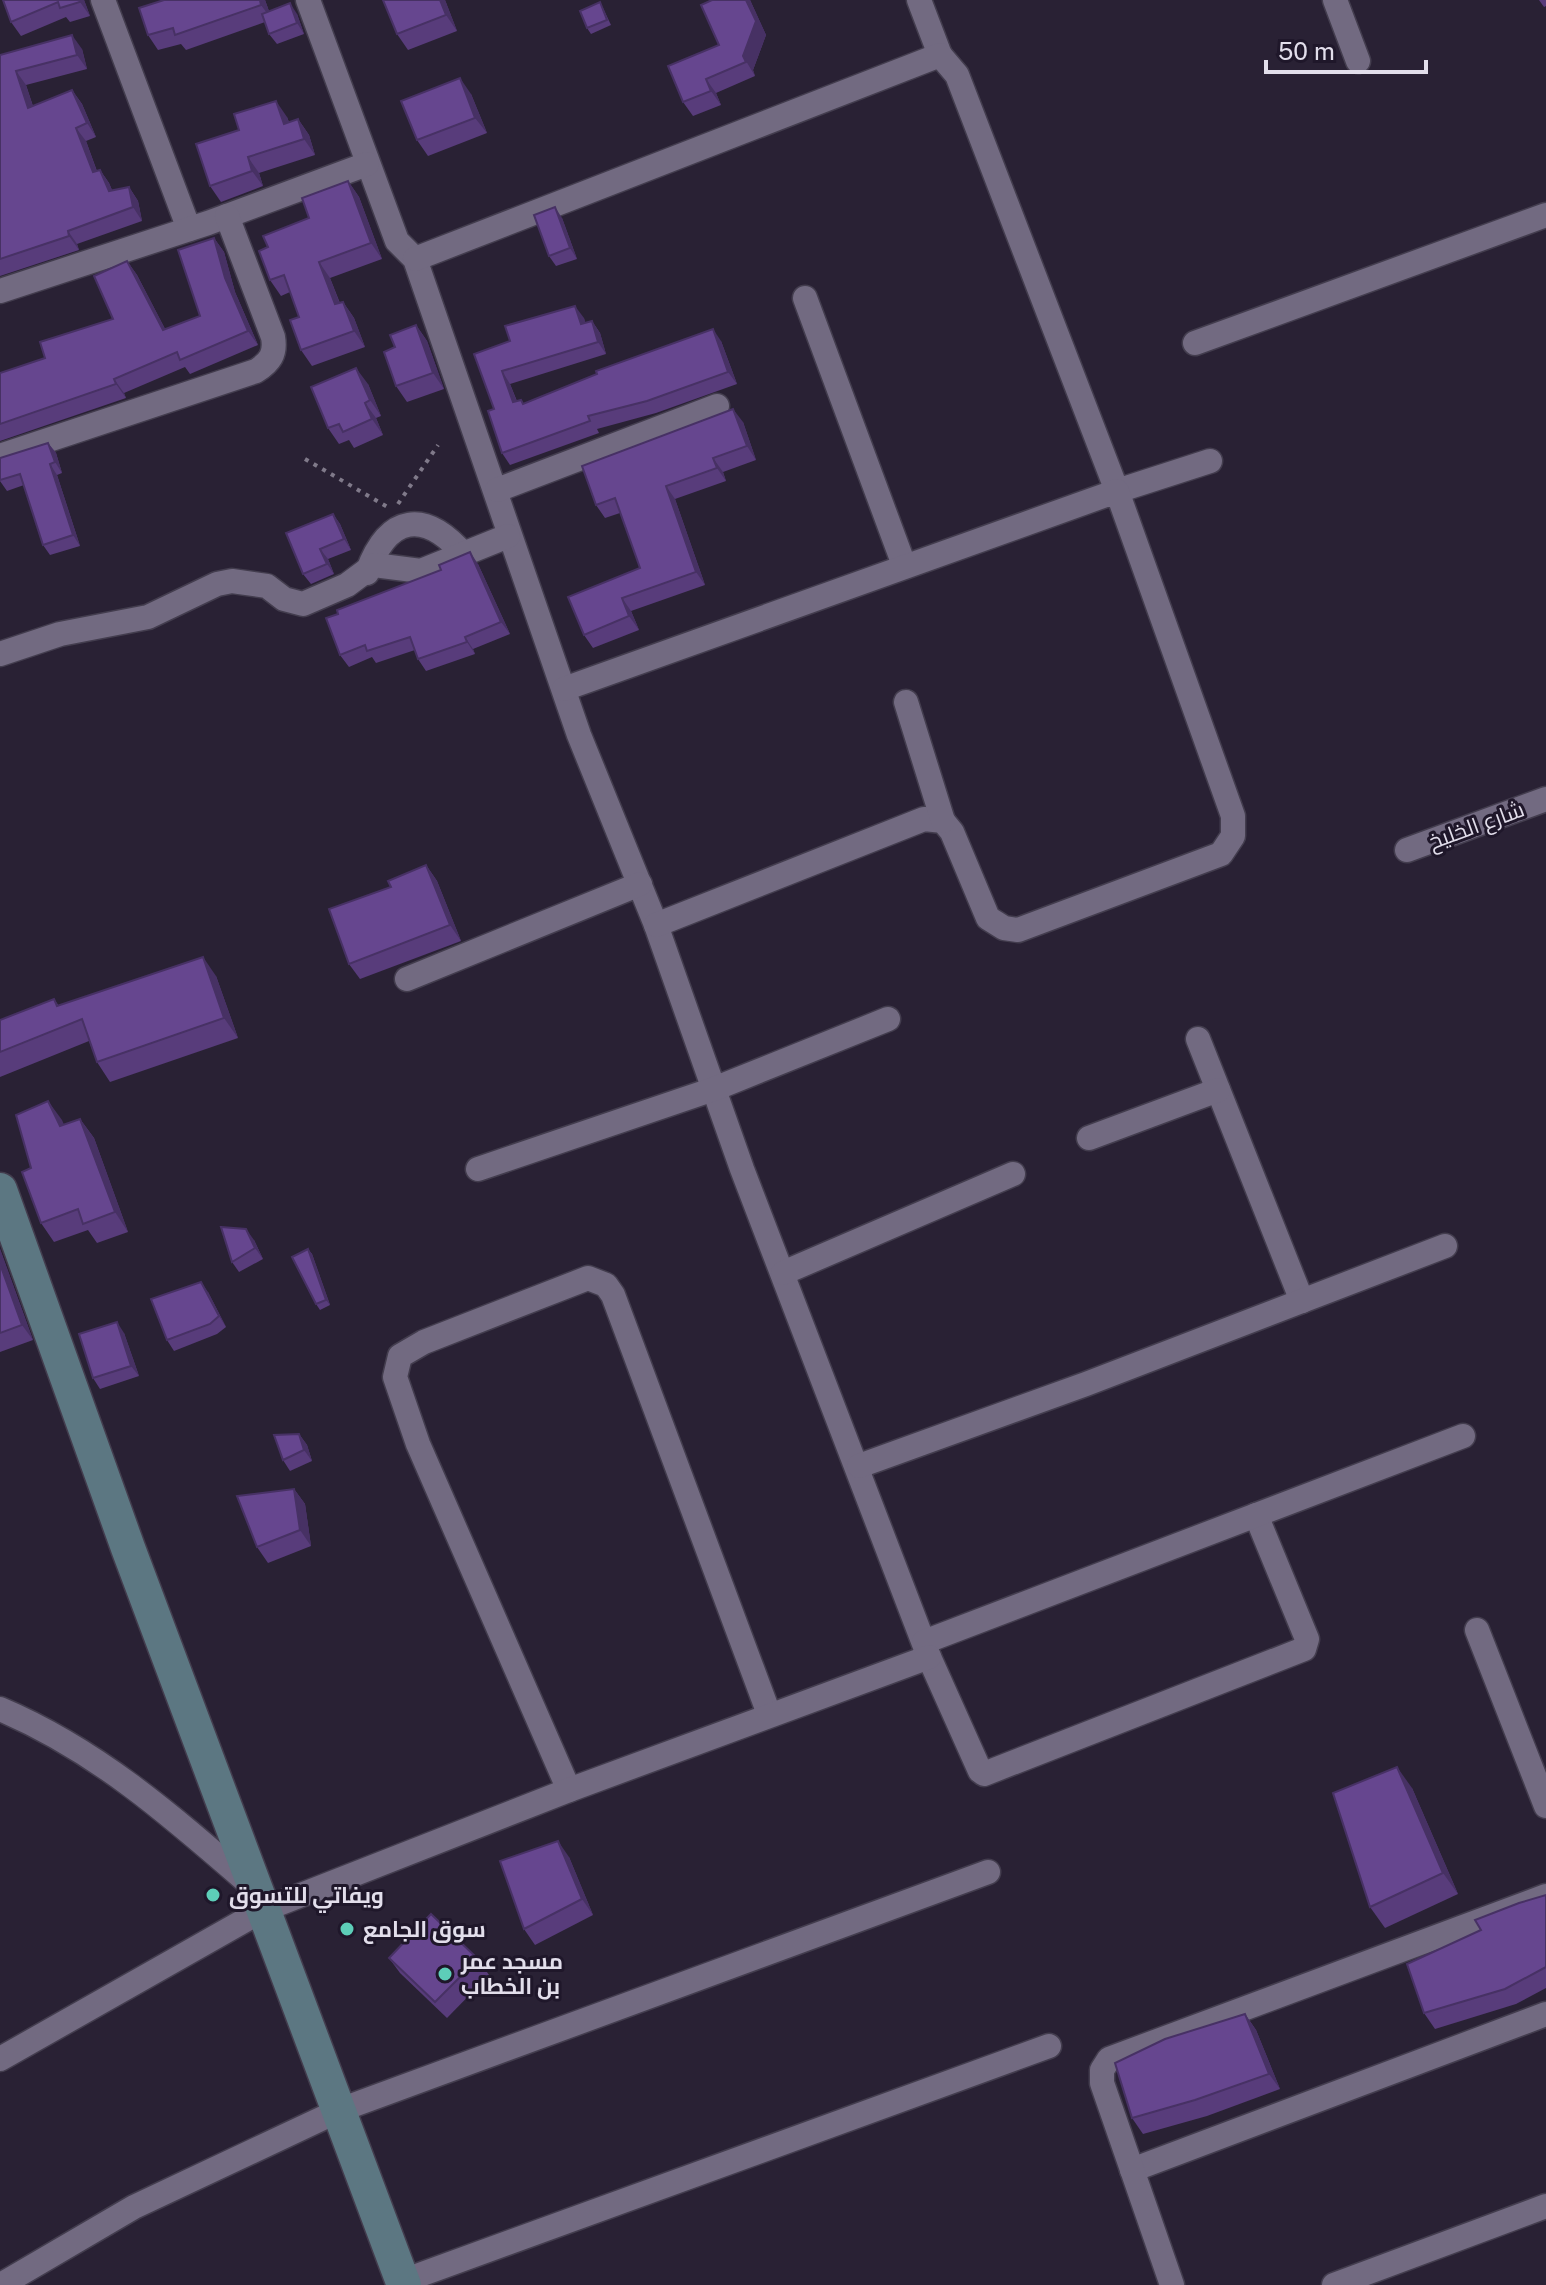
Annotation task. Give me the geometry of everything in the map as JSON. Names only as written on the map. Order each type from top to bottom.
[{"type":"street","points":[[103,0],[189,229]]},
{"type":"street","points":[[310,0],[397,241],[415,259],[497,490],[508,536],[564,689],[656,925],[714,1089],[927,1650],[976,1767],[984,1774],[1304,1649],[1307,1639],[1256,1515]]},
{"type":"street","points":[[906,702],[943,821],[952,832],[988,918],[1004,928],[1018,930],[1221,854],[1230,845],[1233,816],[1117,491],[957,75],[940,55],[919,0]]},
{"type":"street","points":[[1335,0],[1358,61]]},
{"type":"street","points":[[415,259],[940,55]]},
{"type":"street","points":[[0,291],[227,216],[367,164]]},
{"type":"street","points":[[1195,343],[1546,215]]},
{"type":"street","points":[[0,456],[256,371],[269,363],[275,347],[273,337],[227,216]]},
{"type":"street","points":[[805,298],[904,565]]},
{"type":"street","points":[[497,490],[717,406]]},
{"type":"street","points":[[564,689],[904,565],[1210,461]]},
{"type":"street","points":[[367,573],[375,549],[390,533],[406,524],[430,525],[450,538],[465,556]]},
{"type":"street","points":[[0,654],[60,634],[148,617],[217,584],[257,583],[284,599],[303,604],[367,573],[374,565],[387,564],[421,571],[465,556],[508,536]]},
{"type":"street","name":"شارع الخليخ","points":[[1407,850],[1546,799]]},
{"type":"street","points":[[656,925],[924,819],[943,821]]},
{"type":"street","points":[[407,979],[640,884]]},
{"type":"street","points":[[478,1169],[714,1089],[888,1019]]},
{"type":"street","points":[[1198,1039],[1302,1301]]},
{"type":"street","points":[[1089,1138],[1218,1090]]},
{"type":"street","points":[[783,1273],[1013,1174]]},
{"type":"street","points":[[0,1190],[128,1548],[403,2283],[1049,2046]]},
{"type":"street","points":[[859,1466],[1445,1246]]},
{"type":"street","points":[[569,1790],[418,1444],[395,1377],[400,1356],[424,1342],[588,1278],[606,1285],[613,1295],[769,1714]]},
{"type":"street","points":[[0,2059],[260,1901],[769,1714],[1256,1515],[1463,1436]]},
{"type":"street","points":[[1477,1630],[1546,1806]]},
{"type":"street","points":[[0,1709],[46,1728],[106,1765],[163,1809],[260,1901]]},
{"type":"street","points":[[5,2281],[134,2207],[340,2110],[988,1872]]},
{"type":"street","points":[[1172,2285],[1102,2083],[1102,2070],[1114,2054],[1546,1896]]},
{"type":"street","points":[[1132,2170],[1546,2014]]},
{"type":"street","points":[[1334,2285],[1546,2206]]},
{"type":"path","points":[[305,459],[376,503],[397,511],[400,498],[438,445]]},
{"type":"building","points":[[3,0],[80,2],[60,8],[58,2],[11,22]]},
{"type":"building","points":[[164,0],[260,0],[261,5],[175,35],[173,28],[148,35],[139,8]]},
{"type":"building","points":[[383,0],[440,0],[446,15],[397,34]]},
{"type":"building","points":[[712,0],[746,0],[756,21],[743,56],[746,62],[706,79],[711,91],[683,102],[668,66],[719,45],[701,5]]},
{"type":"building","points":[[600,2],[607,20],[587,28],[580,11]]},
{"type":"building","points":[[290,3],[297,23],[269,34],[262,14]]},
{"type":"building","points":[[72,35],[77,55],[16,71],[28,108],[72,90],[87,123],[76,128],[93,172],[100,170],[109,191],[129,187],[133,207],[68,231],[69,236],[0,259],[0,55]]},
{"type":"building","points":[[460,78],[475,118],[417,140],[401,101]]},
{"type":"building","points":[[276,101],[284,124],[298,119],[304,139],[248,157],[252,171],[210,186],[196,144],[239,130],[234,114]]},
{"type":"building","points":[[348,181],[371,243],[319,262],[335,304],[343,302],[354,331],[301,350],[290,320],[299,317],[284,275],[270,280],[259,251],[268,247],[263,236],[309,218],[302,198]]},
{"type":"building","points":[[555,207],[570,248],[549,256],[534,215]]},
{"type":"building","points":[[214,238],[225,278],[248,331],[180,360],[177,352],[114,379],[116,384],[0,424],[0,373],[45,358],[40,342],[113,319],[94,276],[127,261],[163,330],[200,316],[178,250]]},
{"type":"building","points":[[575,306],[581,324],[592,321],[598,342],[502,371],[513,402],[521,400],[523,404],[597,374],[596,371],[713,329],[728,372],[647,401],[588,416],[590,421],[502,453],[488,411],[494,409],[474,354],[510,341],[505,326]]},
{"type":"building","points":[[416,325],[433,373],[396,386],[384,352],[395,347],[390,335]]},
{"type":"building","points":[[356,368],[370,400],[365,403],[372,419],[343,432],[339,424],[328,428],[311,387]]},
{"type":"building","points":[[733,409],[747,446],[713,458],[717,468],[666,486],[696,572],[622,598],[629,616],[584,635],[568,597],[640,568],[615,498],[596,505],[582,466]]},
{"type":"building","points":[[48,443],[55,462],[50,464],[73,535],[43,545],[20,474],[0,480],[0,458]]},
{"type":"building","points":[[333,514],[344,539],[320,549],[327,564],[303,574],[286,533]]},
{"type":"building","points":[[470,552],[501,622],[465,637],[467,642],[418,659],[410,637],[367,651],[365,645],[340,655],[326,618],[338,614],[337,610],[441,570],[439,565]]},
{"type":"building","points":[[426,865],[450,925],[349,964],[329,909],[391,887],[388,881]]},
{"type":"building","points":[[203,957],[224,1018],[97,1062],[82,1019],[0,1052],[0,1020],[54,999],[57,1006]]},
{"type":"building","points":[[48,1101],[60,1126],[80,1119],[115,1212],[83,1224],[78,1209],[41,1223],[22,1172],[31,1168],[16,1115]]},
{"type":"building","points":[[221,1227],[246,1229],[255,1248],[232,1262]]},
{"type":"building","points":[[308,1249],[326,1300],[316,1304],[292,1257]]},
{"type":"building","points":[[0,1264],[22,1325],[0,1333]]},
{"type":"building","points":[[201,1282],[219,1316],[210,1324],[167,1340],[151,1299]]},
{"type":"building","points":[[117,1322],[131,1366],[93,1378],[79,1334]]},
{"type":"building","points":[[299,1434],[304,1450],[283,1460],[274,1435]]},
{"type":"building","points":[[294,1489],[300,1530],[257,1547],[237,1496]]},
{"type":"building","points":[[1397,1767],[1443,1873],[1370,1907],[1333,1793]]},
{"type":"building","points":[[558,1841],[582,1899],[524,1929],[500,1861]]},
{"type":"building","points":[[1546,1895],[1546,1967],[1505,1989],[1424,2013],[1407,1964],[1481,1930],[1475,1920]]},
{"type":"building","name":"مسجد عمر بن الخطاب","points":[[431,1914],[478,1959],[435,2002],[389,1958]]},
{"type":"building","points":[[1245,2014],[1269,2074],[1132,2118],[1115,2063],[1165,2039]]},
{"type":"place","name":"ويفاتي للتسوق","points":[[213,1895]]},
{"type":"place","name":"سوق الجامع","points":[[347,1929]]},
{"type":"place","name":"مسجد عمر بن الخطاب","points":[[445,1974]]}]
